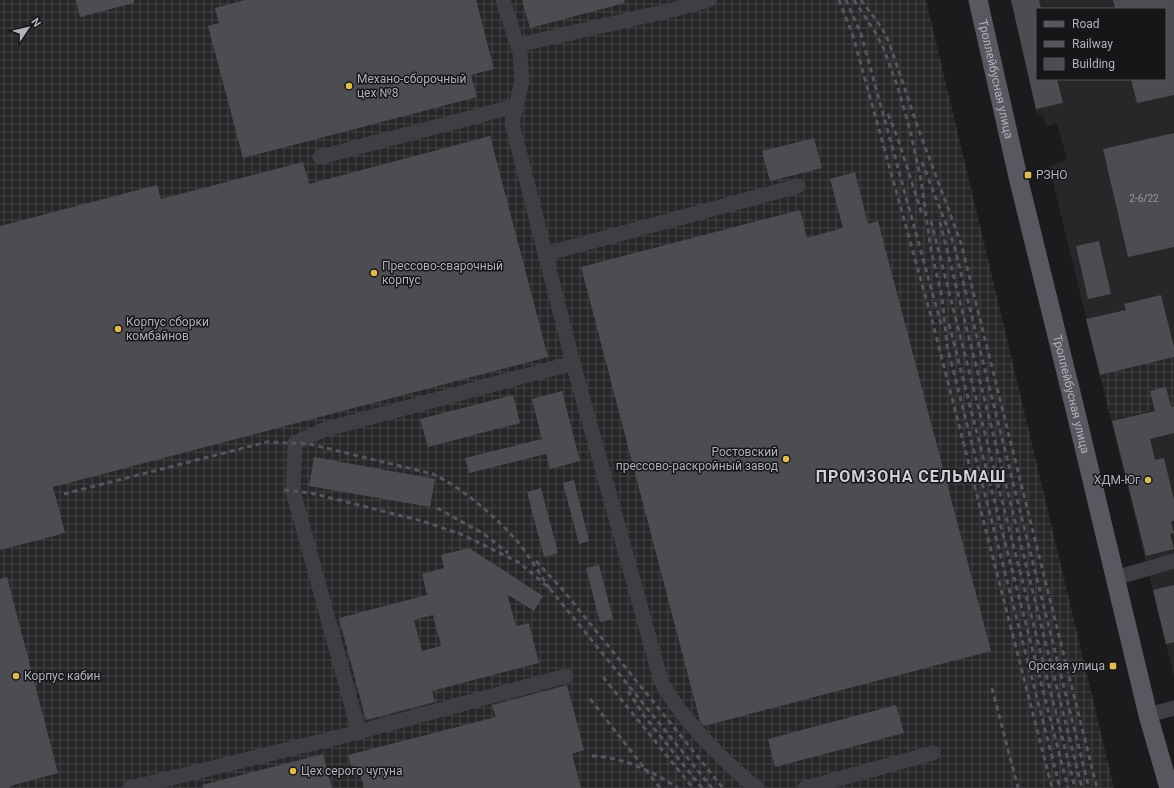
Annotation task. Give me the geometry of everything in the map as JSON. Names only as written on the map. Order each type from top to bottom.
[{"type":"main road","name":"Троллейбусная улица","points":[[978,0],[1018,177],[1148,715],[1169,788]]},
{"type":"street","points":[[503,0],[520,53],[522,82],[512,123],[573,363],[661,681],[668,695],[690,725],[741,777],[757,788]]},
{"type":"street","points":[[518,45],[677,5],[709,0]]},
{"type":"street","points":[[320,157],[516,106]]},
{"type":"street","points":[[545,254],[798,186]]},
{"type":"street","points":[[359,732],[293,491],[295,443],[323,430],[573,363]]},
{"type":"street","points":[[1115,578],[1174,561]]},
{"type":"street","points":[[130,788],[359,732],[566,676]]},
{"type":"street","points":[[1148,715],[1174,708]]},
{"type":"street","points":[[805,788],[933,753]]},
{"type":"shaded area","points":[[0,0],[926,0],[1114,788],[0,788]]},
{"type":"shaded area","points":[[1011,0],[1174,0],[1174,357],[1100,375],[1049,166],[1067,160],[1057,123],[1046,127],[1043,115],[1037,116]]},
{"type":"shaded area","points":[[1174,357],[1174,405],[1111,420],[1100,375]]},
{"type":"shaded area","points":[[1174,405],[1174,677],[1111,420]]},
{"type":"building","points":[[76,0],[134,0],[134,3],[80,17]]},
{"type":"building","name":"Механо-сборочный цех №8","points":[[245,0],[476,0],[494,69],[471,75],[477,97],[243,158],[208,26],[219,23],[215,8]]},
{"type":"building","points":[[522,0],[624,0],[625,3],[530,28]]},
{"type":"building","points":[[1011,0],[1039,0],[1041,8],[1036,8],[1036,80],[1057,80],[1063,103],[1036,109]]},
{"type":"building","points":[[1113,0],[1174,0],[1174,95],[1137,103],[1131,80],[1166,80],[1166,8],[1115,8]]},
{"type":"building","points":[[1174,133],[1174,247],[1128,257],[1103,149]]},
{"type":"building","points":[[490,136],[548,357],[53,487],[65,533],[0,550],[0,226],[157,185],[161,199],[303,162],[309,184]]},
{"type":"building","points":[[814,138],[822,168],[770,181],[762,151]]},
{"type":"building","name":"Ростовский прессово-раскройный завод","points":[[855,172],[868,224],[878,221],[991,651],[704,726],[700,721],[581,267],[800,210],[807,238],[843,228],[830,179]]},
{"type":"building","points":[[1099,241],[1111,294],[1088,299],[1076,246]]},
{"type":"building","points":[[1161,295],[1174,347],[1174,357],[1100,375],[1086,319],[1126,310],[1124,304]]},
{"type":"building","name":"ХДМ-Юг","points":[[1166,387],[1171,407],[1174,406],[1174,433],[1150,439],[1155,460],[1164,458],[1174,500],[1174,521],[1171,522],[1174,533],[1170,534],[1174,549],[1146,556],[1112,421],[1155,411],[1150,391]]},
{"type":"building","points":[[562,391],[580,461],[550,469],[546,454],[469,473],[465,458],[542,439],[532,399]]},
{"type":"building","points":[[513,395],[520,423],[428,447],[420,419]]},
{"type":"building","points":[[314,457],[435,479],[430,507],[309,486]]},
{"type":"building","points":[[574,480],[589,541],[579,544],[563,483]]},
{"type":"building","points":[[541,488],[558,553],[544,557],[527,492]]},
{"type":"building","points":[[469,548],[543,596],[534,611],[507,594],[516,626],[529,623],[539,663],[432,691],[435,702],[366,720],[339,618],[427,595],[422,574],[444,568],[441,555]],"holes":[[[433,615],[441,646],[422,651],[414,620]]]},
{"type":"building","points":[[599,565],[613,619],[600,622],[586,568]]},
{"type":"building","name":"Корпус кабин","points":[[7,577],[58,773],[10,786],[10,788],[0,788],[0,579]]},
{"type":"building","points":[[1174,585],[1174,642],[1166,644],[1153,590]]},
{"type":"building","points":[[567,685],[584,750],[572,754],[581,788],[364,788],[360,774],[354,776],[348,755],[496,717],[492,705]]},
{"type":"building","points":[[896,705],[904,733],[775,767],[768,739]]},
{"type":"building","name":"Цех серого чугуна","points":[[323,754],[332,788],[203,788],[202,785]]},
{"type":"railway","points":[[839,0],[853,36],[932,320],[1052,788]]},
{"type":"railway","points":[[846,0],[861,34],[941,324]]},
{"type":"railway","points":[[854,0],[883,47],[898,88],[910,130],[921,180],[931,250],[942,297],[947,346],[1060,788]]},
{"type":"railway","points":[[861,0],[882,28],[889,42],[918,128],[961,243],[1097,788]]},
{"type":"railway","points":[[888,114],[898,139],[922,214]]},
{"type":"railway","points":[[922,162],[954,245],[1089,788]]},
{"type":"railway","points":[[931,221],[1075,788]]},
{"type":"railway","points":[[940,222],[1082,788]]},
{"type":"railway","points":[[949,324],[1068,788]]},
{"type":"railway","points":[[64,494],[267,442],[309,444],[433,474],[444,480],[477,502],[506,529],[524,550],[550,589]]},
{"type":"railway","points":[[284,490],[311,493],[422,521],[463,535],[520,563],[550,589],[712,788]]},
{"type":"railway","points":[[437,508],[484,534],[508,553]]},
{"type":"railway","points":[[536,561],[563,590],[723,788]]},
{"type":"railway","points":[[603,677],[693,788]]},
{"type":"railway","points":[[992,688],[1018,788]]},
{"type":"railway","points":[[628,691],[645,717],[702,788]]},
{"type":"railway","points":[[590,699],[660,788]]},
{"type":"railway","points":[[592,756],[615,759],[637,766],[678,788]]},
{"type":"place","name":"Механо-сборочный цех №8","points":[[349,86]]},
{"type":"place","name":"РЗНО","points":[[1028,175]]},
{"type":"place","name":"Прессово-сварочный корпус","points":[[374,273]]},
{"type":"place","name":"Корпус сборки комбайнов","points":[[118,329]]},
{"type":"place","name":"Ростовский прессово-раскройный завод","points":[[786,459]]},
{"type":"place","name":"ХДМ-Юг","points":[[1148,480]]},
{"type":"place","name":"Орская улица","points":[[1113,666]]},
{"type":"place","name":"Корпус кабин","points":[[16,676]]},
{"type":"place","name":"Цех серого чугуна","points":[[293,771]]},
{"type":"district","name":"ПРОМЗОНА СЕЛЬМАШ","points":[[911,476]]}]
